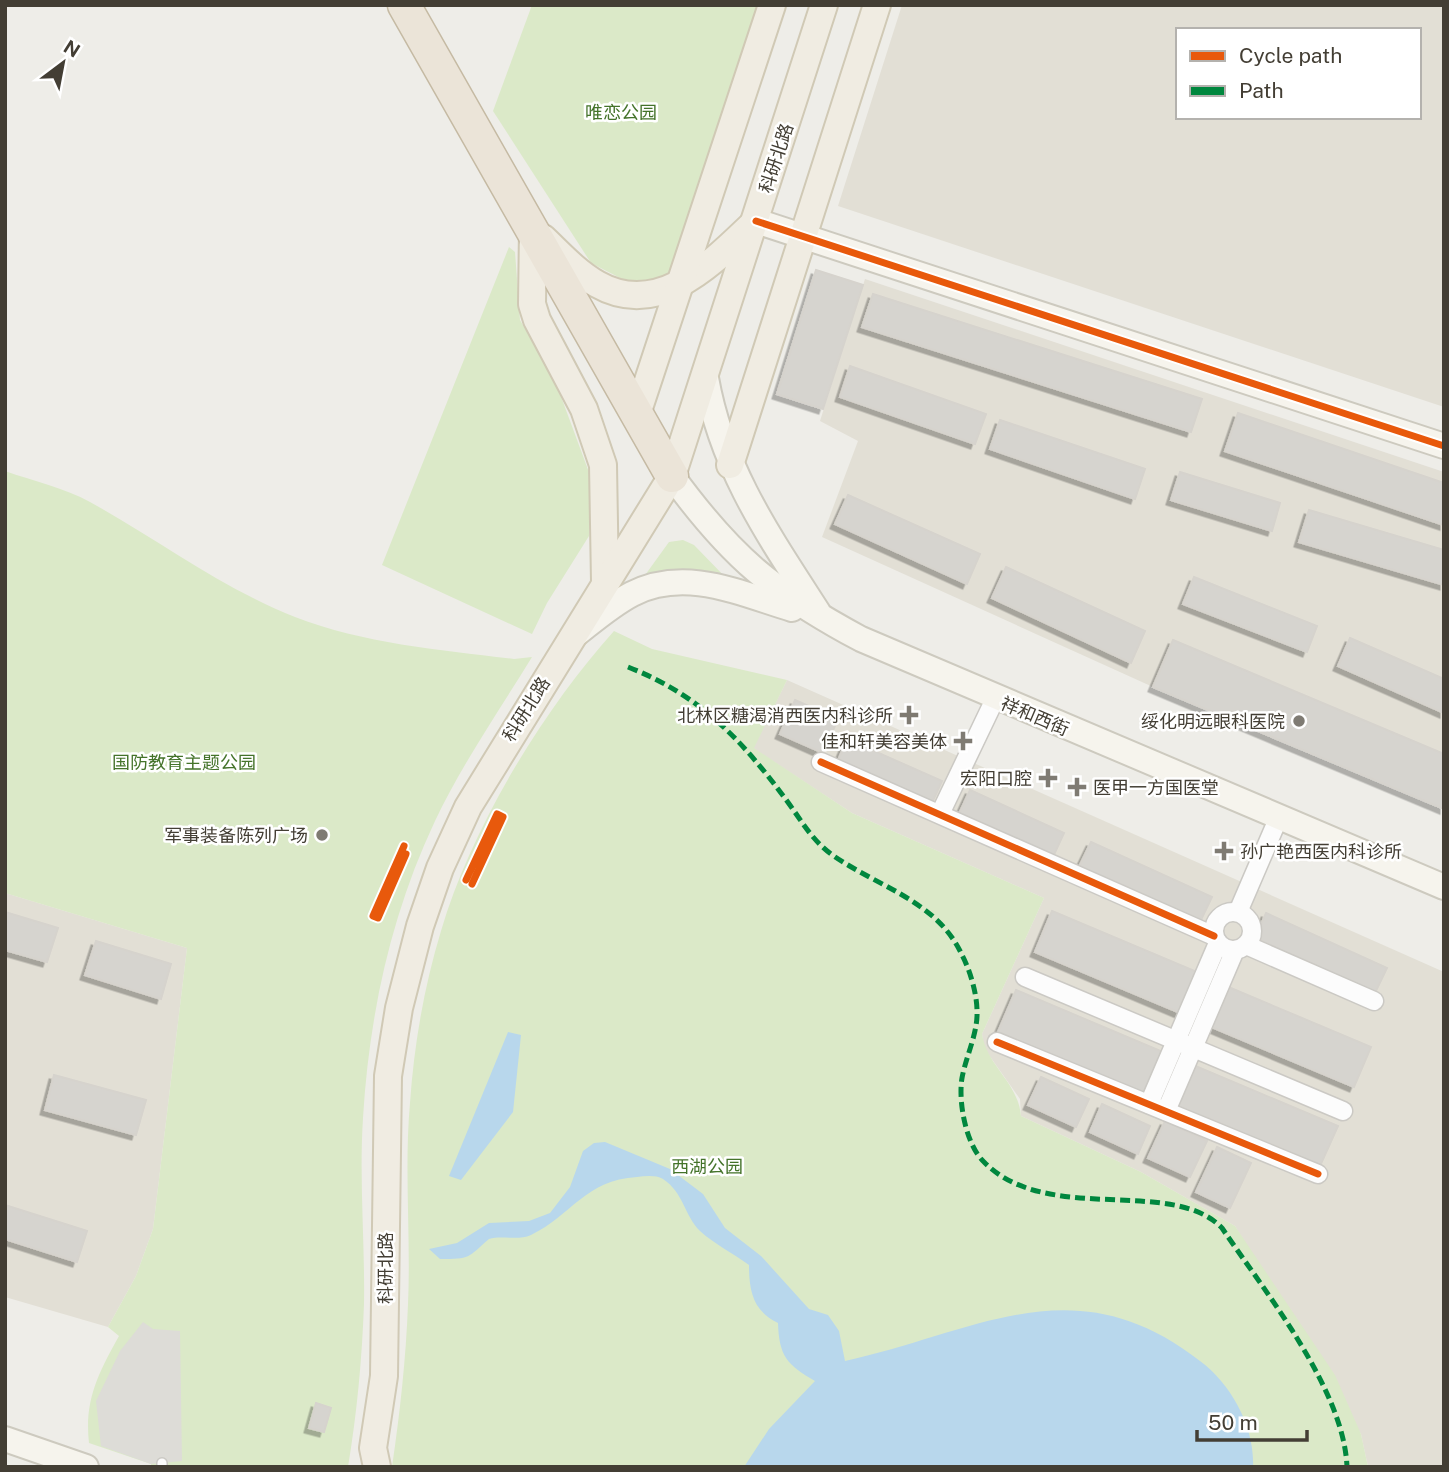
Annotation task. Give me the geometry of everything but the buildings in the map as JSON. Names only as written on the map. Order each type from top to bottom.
[{"type":"highway","points":[[404,5],[672,476]]},
{"type":"main road","points":[[637,414],[772,5]]},
{"type":"main road","name":"科研北路","points":[[371,1461],[384,1376],[388,1076],[399,1008],[419,926],[440,868],[462,819],[672,476],[706,378],[824,5]]},
{"type":"main road","points":[[730,465],[877,5]]},
{"type":"main road","points":[[533,229],[578,271],[617,293],[652,294],[682,283],[713,262],[756,221],[1444,446]]},
{"type":"main road","points":[[533,229],[532,304],[584,409],[603,465],[605,584]]},
{"type":"main road","points":[[706,378],[712,411],[730,465],[822,619]]},
{"type":"main road","name":"祥和西街","points":[[672,476],[702,518],[759,576],[822,619],[913,664],[1443,886]]},
{"type":"main road","points":[[571,637],[629,596],[669,582],[689,580],[822,619]]},
{"type":"main road","points":[[5,1439],[86,1467]]},
{"type":"street","points":[[940,814],[995,699]]},
{"type":"street","points":[[821,762],[1216,939],[1227,950],[1241,948],[1374,1001]]},
{"type":"street","points":[[1238,912],[1278,819]]},
{"type":"street","points":[[1149,1104],[1216,939],[1219,917],[1238,912]]},
{"type":"street","points":[[1166,1111],[1241,948],[1251,937],[1251,925],[1238,912]]},
{"type":"street","points":[[1025,977],[1343,1111]]},
{"type":"street","points":[[997,1042],[1318,1174]]},
{"type":"shaded area","points":[[902,5],[1444,5],[1444,407],[838,206]]},
{"type":"shaded area","points":[[865,279],[1444,472],[1444,754],[1174,640],[1153,687],[822,537],[858,441],[820,421]]},
{"type":"shaded area","points":[[787,680],[1444,972],[1444,1467],[1368,1467],[1361,1434],[1235,1226],[1141,1172],[1021,1116],[1020,1099],[984,1048],[982,1034],[1044,898],[852,813],[753,748]]},
{"type":"shaded area","points":[[5,893],[187,948],[153,1229],[136,1276],[108,1327],[5,1297]]},
{"type":"shaded area","points":[[143,1322],[153,1329],[180,1331],[182,1461],[151,1464],[101,1446],[96,1401],[120,1351]]},
{"type":"green space","name":"唯恋公园","points":[[532,5],[769,5],[682,260],[664,276],[645,282],[624,280],[591,263],[493,111]]},
{"type":"green space","points":[[509,247],[515,252],[520,320],[556,383],[590,475],[589,536],[547,603],[532,634],[382,565]]},
{"type":"green space","name":"国防教育主题公园","points":[[5,471],[80,497],[241,592],[295,617],[348,634],[403,645],[514,659],[532,657],[469,758],[435,821],[406,892],[385,966],[371,1042],[363,1118],[364,1304],[359,1386],[348,1467],[151,1467],[151,1464],[89,1443],[91,1400],[105,1362],[119,1336],[108,1327],[136,1276],[153,1229],[187,948],[5,893]]},
{"type":"green space","points":[[683,540],[694,545],[727,579],[682,570],[643,578],[669,542]]},
{"type":"green space","name":"西湖公园","points":[[614,631],[652,649],[787,680],[754,748],[852,813],[1044,898],[982,1034],[990,1056],[1014,1093],[1021,1116],[1141,1172],[1235,1226],[1335,1375],[1361,1434],[1368,1467],[392,1467],[407,1324],[408,1128],[417,1038],[435,952],[454,892],[471,852],[512,772],[561,697]]},
{"type":"water","points":[[508,1032],[521,1035],[513,1112],[461,1180],[449,1176]]},
{"type":"water","points":[[605,1142],[670,1169],[703,1194],[725,1228],[761,1256],[809,1309],[828,1315],[839,1331],[845,1361],[983,1322],[1025,1313],[1067,1310],[1110,1316],[1154,1332],[1200,1361],[1222,1382],[1245,1422],[1253,1452],[1253,1467],[744,1467],[769,1429],[815,1381],[786,1358],[780,1344],[778,1323],[763,1313],[754,1299],[749,1265],[700,1231],[680,1197],[663,1179],[654,1176],[640,1177],[604,1185],[591,1191],[531,1235],[489,1239],[463,1258],[440,1259],[429,1249],[457,1243],[489,1223],[529,1221],[550,1213],[570,1187],[583,1151],[594,1143]]},
{"type":"marked path","points":[[628,667],[677,691],[718,722],[753,758],[824,848],[849,866],[922,908],[951,936],[968,968],[976,997],[976,1028],[962,1078],[961,1099],[972,1145],[984,1162],[1010,1181],[1041,1192],[1173,1205],[1200,1213],[1222,1228],[1280,1311],[1317,1374],[1343,1437],[1347,1467]]},
{"type":"cycle path","points":[[756,221],[1444,446]]},
{"type":"cycle path","points":[[821,762],[1214,936]]},
{"type":"cycle path","points":[[466,880],[497,814],[503,817],[472,884]]},
{"type":"cycle path","points":[[404,846],[373,916],[378,918],[406,854]]},
{"type":"cycle path","points":[[997,1042],[1318,1174]]},
{"type":"place","name":"北林区糖渴消西医内科诊所","points":[[909,715]]},
{"type":"place","name":"绥化明远眼科医院","points":[[1299,721]]},
{"type":"place","name":"佳和轩美容美体","points":[[963,741]]},
{"type":"place","name":"宏阳口腔","points":[[1048,778]]},
{"type":"place","name":"医甲一方国医堂","points":[[1077,787]]},
{"type":"place","name":"军事装备陈列广场","points":[[322,835]]},
{"type":"place","name":"孙广艳西医内科诊所","points":[[1224,851]]}]
